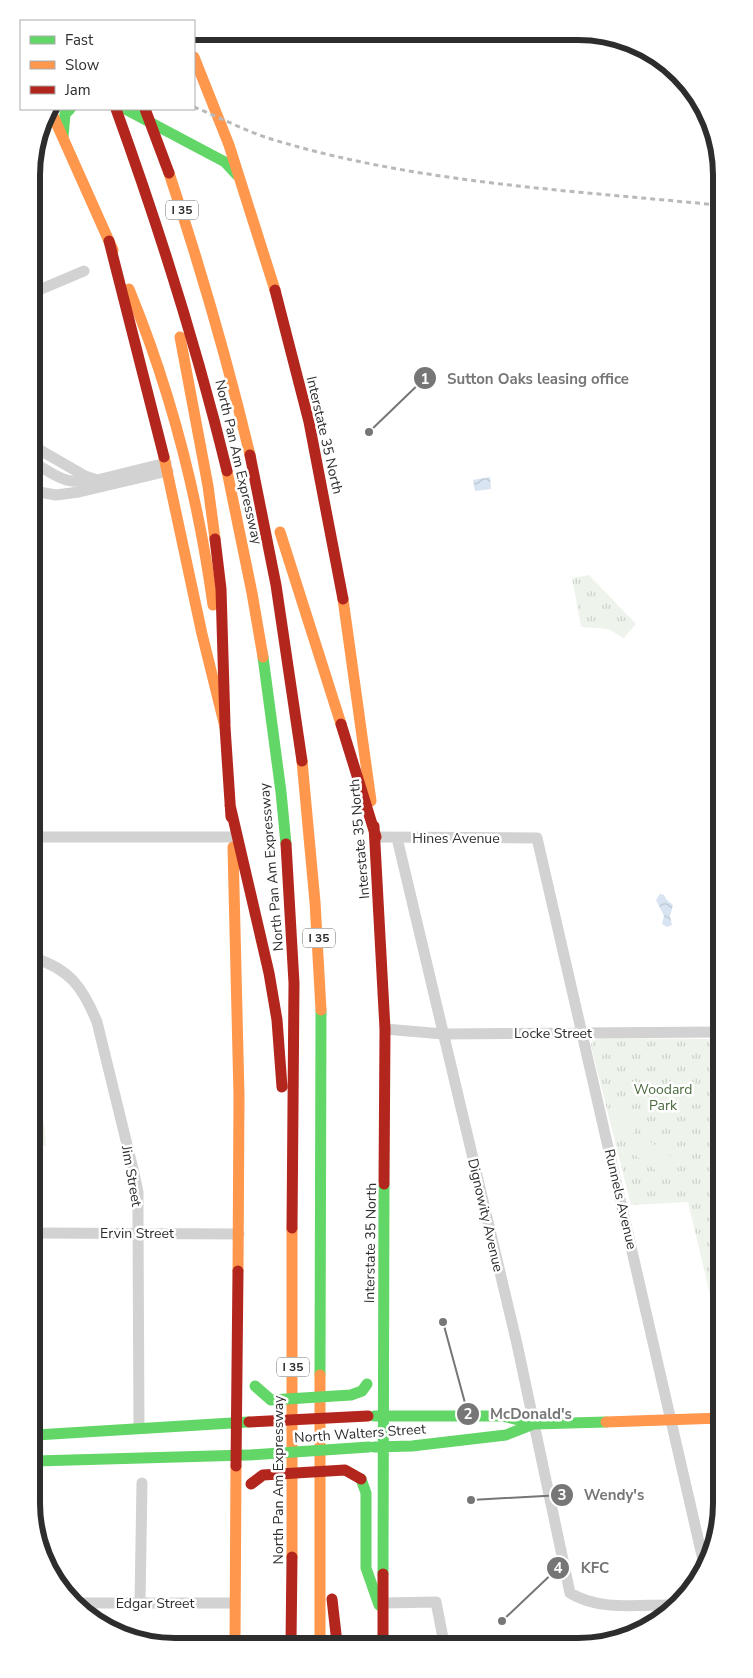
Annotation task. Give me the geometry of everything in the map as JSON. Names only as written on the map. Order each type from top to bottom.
[{"type":"main road","name":"Interstate 35 North","points":[[195,58],[212,98],[255,221],[305,407],[334,544],[354,658],[376,837],[386,1028],[383,1638]]},
{"type":"main road","points":[[63,139],[65,114],[69,110]]},
{"type":"main road","name":"North Pan Am Expressway","points":[[116,110],[145,186],[189,324],[223,452],[240,526],[264,667],[286,844],[296,1006],[292,1254],[293,1480],[291,1638]]},
{"type":"main road","points":[[127,110],[225,162],[240,178]]},
{"type":"main road","name":"North Pan Am Expressway","points":[[145,110],[194,247],[226,359],[263,508],[289,654],[309,805],[321,1008],[322,1483],[320,1638]]},
{"type":"main road","points":[[53,116],[142,317],[166,393],[191,486],[210,588],[225,724]]},
{"type":"main road","points":[[145,186],[177,325],[212,512],[222,589],[225,724],[234,868],[240,1096],[235,1638]]},
{"type":"main road","points":[[109,241],[167,467],[202,634],[225,724]]},
{"type":"main road","points":[[194,247],[217,296],[229,330],[266,475]]},
{"type":"main road","points":[[278,522],[376,837]]},
{"type":"main road","points":[[230,806],[269,973],[277,1020],[292,1254]]},
{"type":"main road","points":[[239,1343],[255,1386],[271,1400],[351,1395],[362,1391],[384,1352]]},
{"type":"main road","name":"North Walters Street","points":[[40,1435],[368,1416],[503,1416],[534,1424],[713,1418]]},
{"type":"main road","name":"North Walters Street","points":[[40,1460],[237,1456],[384,1447],[506,1435],[534,1424]]},
{"type":"main road","points":[[236,1544],[244,1502],[251,1484],[262,1475],[345,1470],[361,1479],[366,1493],[366,1568],[383,1616]]},
{"type":"main road","points":[[282,1638],[293,1480]]},
{"type":"main road","points":[[322,1483],[337,1638]]},
{"type":"street","points":[[40,290],[84,271]]},
{"type":"street","points":[[40,451],[85,476],[97,480]]},
{"type":"street","points":[[40,466],[62,479],[76,483],[167,467]]},
{"type":"street","points":[[40,492],[56,495],[79,492],[167,467]]},
{"type":"street","points":[[40,837],[232,837]]},
{"type":"street","name":"Hines Avenue","points":[[376,837],[537,838]]},
{"type":"street","name":"Dignowity Avenue","points":[[397,838],[534,1424],[570,1593],[581,1600],[600,1604],[668,1604]]},
{"type":"street","name":"Runnels Avenue","points":[[537,838],[703,1555]]},
{"type":"street","name":"Jim Street","points":[[40,960],[50,962],[65,972],[88,999],[97,1022],[138,1192],[140,1428]]},
{"type":"street","name":"Locke Street","points":[[386,1028],[443,1034],[713,1032]]},
{"type":"street","name":"Ervin Street","points":[[40,1233],[239,1234]]},
{"type":"street","points":[[140,1603],[142,1483]]},
{"type":"street","points":[[383,1603],[436,1602],[443,1638]]},
{"type":"street","name":"Edgar Street","points":[[84,1603],[236,1603]]},
{"type":"green space","points":[[589,575],[636,624],[624,638],[608,629],[581,627],[572,578]]},
{"type":"green space","points":[[712,856],[713,856],[713,892]]},
{"type":"green space","name":"Woodard Park","points":[[599,1038],[713,1039],[713,1307],[688,1202],[631,1205],[591,1046],[592,1041]]},
{"type":"green space","points":[[627,1103],[635,1133],[617,1138],[609,1108]]},
{"type":"green space","points":[[40,1122],[44,1122],[46,1146],[40,1147]]},
{"type":"green space","points":[[646,1139],[673,1158],[661,1174],[635,1155]]},
{"type":"water","points":[[490,477],[491,489],[475,491],[473,480]]},
{"type":"water","points":[[660,894],[664,895],[673,905],[670,916],[672,925],[667,927],[662,924],[664,916],[656,900]]},
{"type":"railway","points":[[195,107],[261,136],[325,154],[380,166],[492,183],[713,205]]},
{"type":"traffic: fast","points":[[63,137],[65,114],[69,110]]},
{"type":"traffic: fast","points":[[127,110],[225,162],[237,175]]},
{"type":"traffic: fast","points":[[263,657],[286,844]]},
{"type":"traffic: fast","points":[[320,1375],[321,1010]]},
{"type":"traffic: fast","points":[[383,1574],[384,1184]]},
{"type":"traffic: fast","points":[[255,1386],[271,1400],[351,1395],[362,1391],[367,1384]]},
{"type":"traffic: fast","points":[[374,1416],[503,1416],[534,1424],[606,1422]]},
{"type":"traffic: fast","points":[[40,1435],[248,1422]]},
{"type":"traffic: fast","points":[[374,1447],[412,1446],[506,1435],[534,1424]]},
{"type":"traffic: fast","points":[[250,1455],[369,1447]]},
{"type":"traffic: fast","points":[[40,1461],[247,1455]]},
{"type":"traffic: fast","points":[[361,1479],[366,1493],[366,1568],[379,1605]]},
{"type":"traffic: slow","points":[[195,60],[229,145],[275,290]]},
{"type":"traffic: slow","points":[[53,116],[113,250]]},
{"type":"traffic: slow","points":[[169,173],[192,243],[250,455]]},
{"type":"traffic: slow","points":[[129,289],[158,366],[181,444],[207,564],[213,605]]},
{"type":"traffic: slow","points":[[180,337],[208,486],[215,539]]},
{"type":"traffic: slow","points":[[164,457],[202,634],[225,727]]},
{"type":"traffic: slow","points":[[227,471],[263,657]]},
{"type":"traffic: slow","points":[[280,532],[341,724]]},
{"type":"traffic: slow","points":[[343,599],[371,801]]},
{"type":"traffic: slow","points":[[302,761],[315,902],[321,1010]]},
{"type":"traffic: slow","points":[[233,847],[239,1096],[238,1271]]},
{"type":"traffic: slow","points":[[292,1228],[292,1557]]},
{"type":"traffic: slow","points":[[320,1375],[320,1638]]},
{"type":"traffic: slow","points":[[606,1422],[713,1418]]},
{"type":"traffic: slow","points":[[235,1638],[236,1466]]},
{"type":"traffic: jam","points":[[116,110],[176,288],[203,379],[227,471]]},
{"type":"traffic: jam","points":[[145,110],[169,173]]},
{"type":"traffic: jam","points":[[109,241],[164,457]]},
{"type":"traffic: jam","points":[[275,290],[309,422],[343,599]]},
{"type":"traffic: jam","points":[[250,455],[276,585],[302,761]]},
{"type":"traffic: jam","points":[[215,539],[221,589],[225,724]]},
{"type":"traffic: jam","points":[[341,724],[376,837]]},
{"type":"traffic: jam","points":[[225,727],[231,817]]},
{"type":"traffic: jam","points":[[230,805],[269,973],[277,1020],[282,1087]]},
{"type":"traffic: jam","points":[[374,826],[385,1029],[384,1184]]},
{"type":"traffic: jam","points":[[286,844],[294,983],[292,1228]]},
{"type":"traffic: jam","points":[[236,1466],[238,1271]]},
{"type":"traffic: jam","points":[[249,1422],[368,1416]]},
{"type":"traffic: jam","points":[[251,1484],[263,1475],[345,1470],[361,1479]]},
{"type":"traffic: jam","points":[[291,1638],[292,1557]]},
{"type":"traffic: jam","points":[[383,1574],[383,1638]]},
{"type":"traffic: jam","points":[[332,1599],[336,1638]]},
{"type":"place","name":"Sutton Oaks leasing office","points":[[369,432]]},
{"type":"place","name":"McDonald's","points":[[443,1322]]},
{"type":"place","name":"Wendy's","points":[[471,1500]]},
{"type":"place","name":"KFC","points":[[502,1621]]}]
